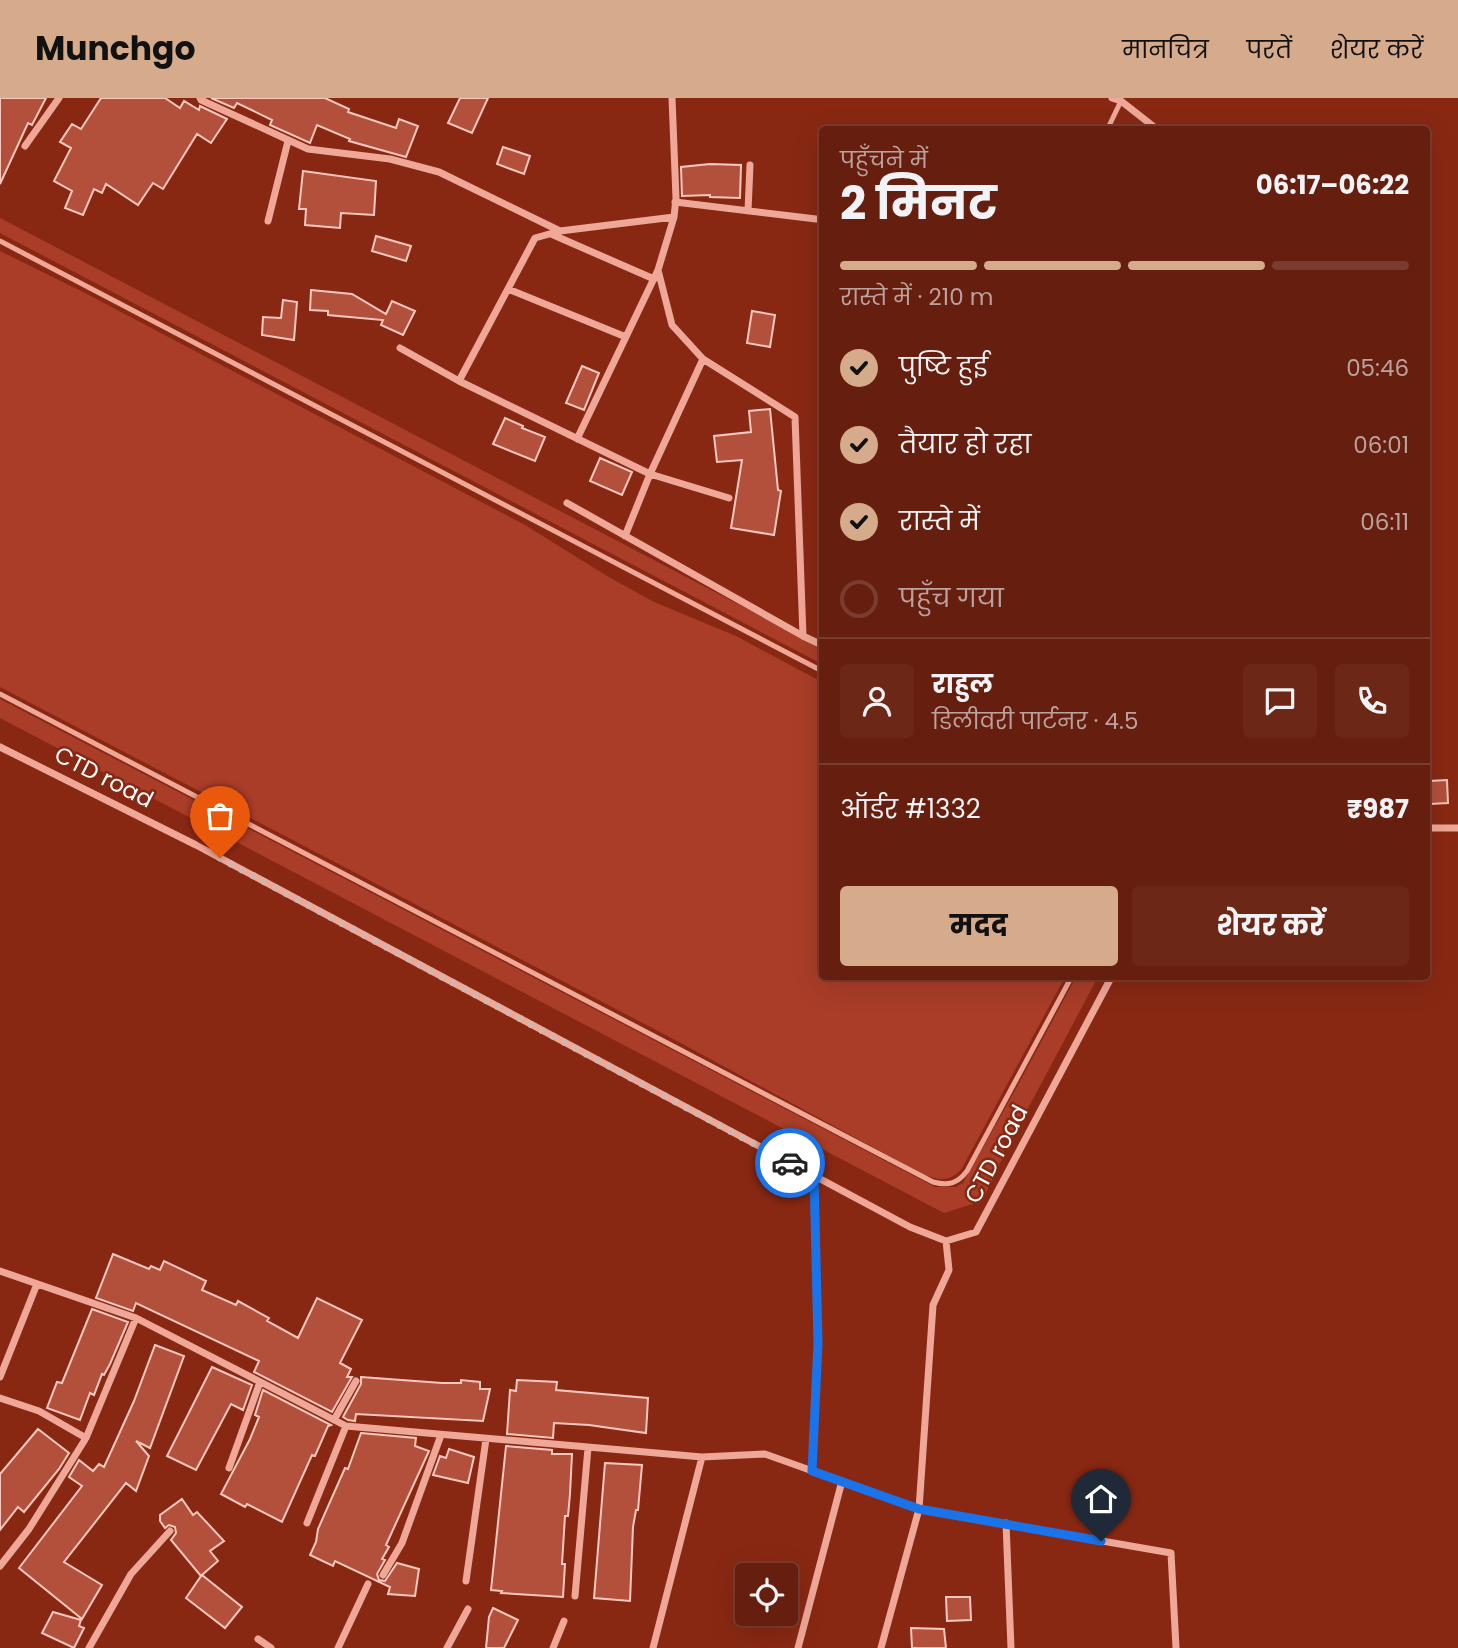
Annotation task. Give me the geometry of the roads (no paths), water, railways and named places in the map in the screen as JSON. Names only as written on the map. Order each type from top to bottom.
[{"type":"street","points":[[24,146],[59,98]]},
{"type":"street","points":[[200,98],[308,149],[390,159],[429,169],[560,231]]},
{"type":"street","points":[[577,439],[658,271],[674,217],[672,98]]},
{"type":"street","points":[[1112,98],[1121,101],[1153,126]]},
{"type":"street","points":[[268,221],[288,141]]},
{"type":"street","points":[[748,211],[750,165]]},
{"type":"street","points":[[675,202],[816,219]]},
{"type":"street","points":[[459,381],[536,238],[560,231],[674,217]]},
{"type":"street","points":[[551,234],[654,279]]},
{"type":"street","points":[[658,271],[672,325],[703,359],[795,417],[803,636]]},
{"type":"street","points":[[508,289],[626,337]]},
{"type":"street","points":[[400,348],[459,381],[650,474],[729,498]]},
{"type":"street","points":[[625,536],[650,474],[703,359]]},
{"type":"street","points":[[567,503],[819,644]]},
{"type":"street","name":"CTD road","points":[[0,747],[196,845],[910,1227],[946,1241],[976,1232],[1110,980]]},
{"type":"street","points":[[1430,828],[1458,828]]},
{"type":"street","points":[[812,1471],[818,1343],[814,1176]]},
{"type":"street","points":[[881,1648],[919,1509],[933,1305],[949,1270],[946,1241]]},
{"type":"street","points":[[0,1271],[136,1318],[346,1426],[702,1457],[765,1454],[919,1509],[1171,1553],[1177,1648]]},
{"type":"street","points":[[0,1377],[37,1284]]},
{"type":"street","points":[[0,1566],[29,1529],[86,1438],[136,1318]]},
{"type":"street","points":[[334,1420],[356,1381]]},
{"type":"street","points":[[229,1468],[260,1382]]},
{"type":"street","points":[[0,1398],[39,1410],[86,1438]]},
{"type":"street","points":[[307,1523],[346,1426]]},
{"type":"street","points":[[383,1576],[402,1543],[441,1434]]},
{"type":"street","points":[[466,1581],[486,1439]]},
{"type":"street","points":[[575,1596],[587,1448]]},
{"type":"street","points":[[653,1648],[702,1457]]},
{"type":"street","points":[[798,1648],[842,1481]]},
{"type":"street","points":[[1006,1523],[1011,1648]]},
{"type":"street","points":[[89,1648],[131,1574],[170,1531]]},
{"type":"street","points":[[338,1648],[368,1584]]},
{"type":"street","points":[[447,1648],[468,1609]]},
{"type":"street","points":[[553,1648],[564,1621]]},
{"type":"street","points":[[258,1639],[271,1648]]},
{"type":"lane","points":[[1109,126],[1121,101]]},
{"type":"lane","points":[[0,241],[819,669]]},
{"type":"lane","points":[[0,694],[933,1182],[953,1183],[961,1179],[967,1171],[1070,980]]}]
